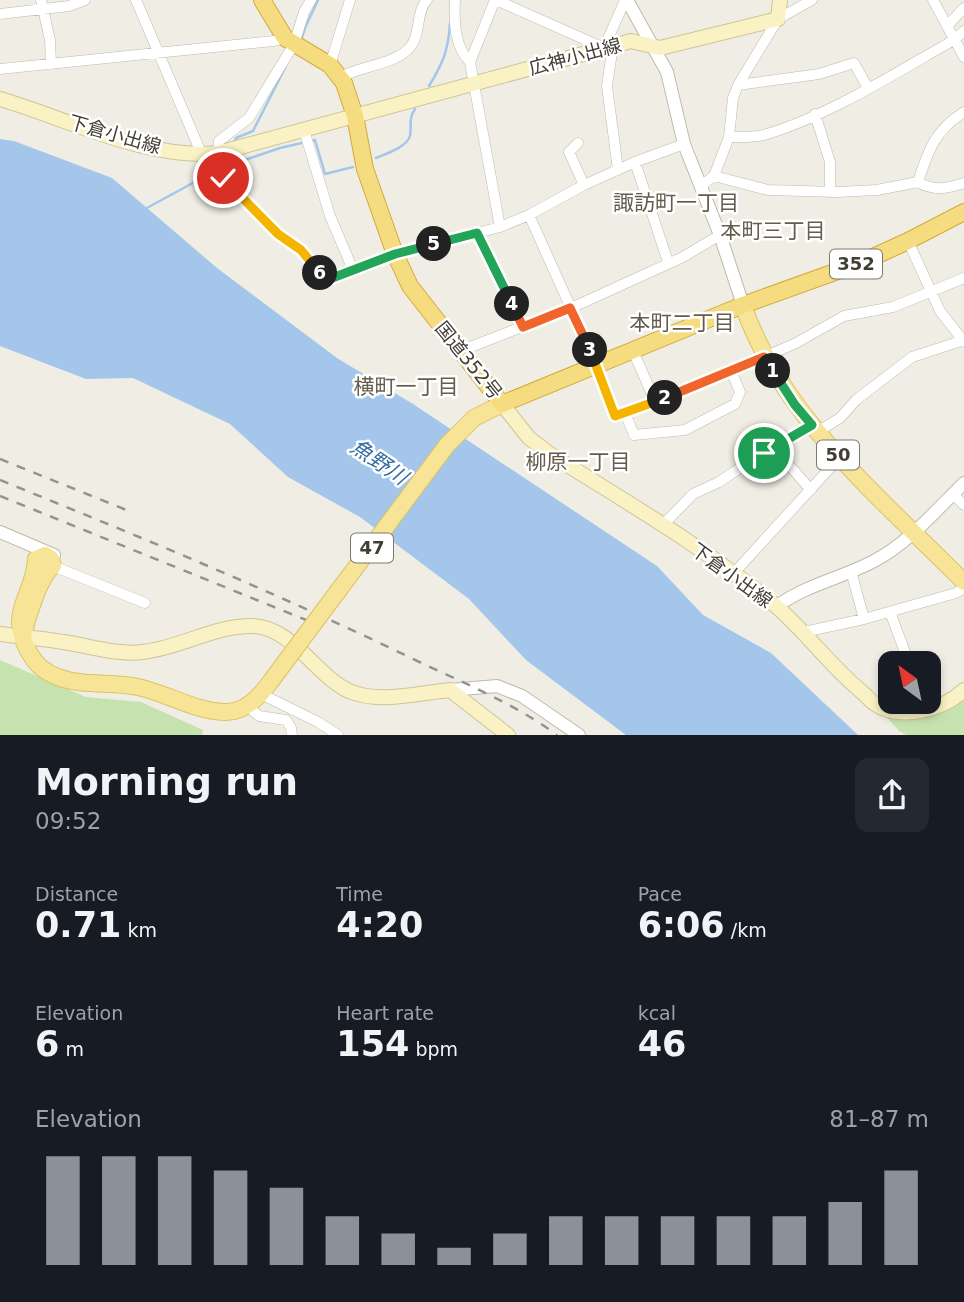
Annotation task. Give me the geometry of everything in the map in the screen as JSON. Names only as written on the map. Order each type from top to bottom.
[{"type":"highway","points":[[262,0],[289,41],[335,71]]},
{"type":"highway","name":"国道352号","points":[[335,71],[348,91],[365,169],[395,254],[410,286],[502,404],[743,305],[860,263],[964,212]]},
{"type":"main road","points":[[778,19],[780,0]]},
{"type":"main road","name":"広神小出線","points":[[355,116],[608,46],[631,41],[660,48],[778,19]]},
{"type":"main road","name":"下倉小出線","points":[[0,99],[147,147],[202,155],[307,137],[355,116]]},
{"type":"main road","name":"50","points":[[743,305],[764,357],[795,405],[840,457],[964,582]]},
{"type":"main road","name":"下倉小出線","points":[[502,404],[529,438],[550,454],[734,573],[804,632],[848,680],[878,705]]},
{"type":"main road","name":"47","points":[[247,706],[266,688],[447,445],[474,418],[502,404]]},
{"type":"main road","points":[[53,566],[47,556],[42,555],[36,559],[37,568],[19,617],[30,654],[40,667],[57,677],[76,682],[136,686],[225,712],[247,706]]},
{"type":"main road","points":[[0,634],[134,652],[184,642],[233,627],[254,626],[267,629],[281,637],[336,683],[356,693],[383,697],[450,690],[508,735]]},
{"type":"main road","name":"下倉小出線","points":[[942,703],[964,690]]},
{"type":"street","points":[[0,13],[42,5],[69,6],[85,0]]},
{"type":"street","points":[[136,0],[202,155],[278,234],[301,250],[327,280],[395,254],[500,227],[529,215],[584,185],[684,144]]},
{"type":"street","points":[[218,153],[219,141],[249,118],[310,0]]},
{"type":"street","points":[[350,0],[335,71],[384,63],[411,47],[420,23],[423,4],[427,0]]},
{"type":"street","points":[[455,0],[454,28],[464,56],[470,62]]},
{"type":"street","points":[[500,227],[470,62],[496,0],[608,46]]},
{"type":"street","points":[[618,170],[607,86],[608,46],[626,0]]},
{"type":"street","points":[[626,0],[667,72],[684,144],[720,234],[743,305]]},
{"type":"street","points":[[701,186],[714,176],[729,137],[733,98],[738,85],[778,19],[812,0]]},
{"type":"street","points":[[933,0],[964,57]]},
{"type":"street","points":[[42,5],[51,64]]},
{"type":"street","points":[[947,26],[964,8]]},
{"type":"street","points":[[729,137],[764,135],[815,114],[869,88],[954,40],[964,31]]},
{"type":"street","points":[[0,69],[289,41]]},
{"type":"street","points":[[738,85],[819,74],[854,63],[869,88]]},
{"type":"street","points":[[918,182],[939,131],[964,112]]},
{"type":"street","points":[[815,114],[830,162],[830,192]]},
{"type":"street","points":[[307,137],[330,216],[353,270]]},
{"type":"street","points":[[578,144],[569,152],[584,185]]},
{"type":"street","points":[[635,162],[668,262]]},
{"type":"street","points":[[714,176],[768,190],[830,192],[877,190],[918,182],[929,189],[937,189],[964,183]]},
{"type":"street","points":[[529,215],[596,365],[615,416],[764,357],[796,343],[844,316],[893,307],[933,293],[964,278]]},
{"type":"street","points":[[477,233],[523,327]]},
{"type":"street","points":[[460,351],[570,308],[681,258],[720,234]]},
{"type":"street","points":[[662,526],[693,494],[719,482],[776,444],[841,418],[856,400],[912,357],[964,341],[940,311],[908,241]]},
{"type":"street","points":[[633,351],[655,401]]},
{"type":"street","points":[[625,413],[634,435],[685,430],[735,404],[740,392],[731,371]]},
{"type":"street","points":[[776,444],[789,465],[811,490]]},
{"type":"street","points":[[734,573],[840,457]]},
{"type":"street","points":[[776,607],[793,594],[851,571],[893,550],[964,484]]},
{"type":"street","points":[[953,494],[964,505]]},
{"type":"street","points":[[0,532],[53,553],[56,560],[53,566],[145,603]]},
{"type":"street","points":[[851,571],[864,620]]},
{"type":"street","points":[[804,632],[864,620],[956,593],[964,588]]},
{"type":"street","points":[[890,612],[905,651]]},
{"type":"street","points":[[450,690],[497,685],[522,696],[579,735]]},
{"type":"street","points":[[266,688],[338,735]]},
{"type":"street","points":[[247,706],[258,716],[286,720],[292,735]]},
{"type":"green space","points":[[0,660],[86,697],[141,702],[203,730],[202,735],[0,735]]},
{"type":"green space","points":[[964,690],[964,735],[906,735],[884,714],[942,714],[942,699]]},
{"type":"water","name":"魚野川","points":[[0,139],[14,141],[112,178],[217,268],[337,358],[413,404],[657,566],[703,615],[771,653],[858,735],[626,735],[526,660],[469,599],[360,517],[288,477],[230,424],[133,378],[86,379],[0,346]]},
{"type":"waterway","points":[[301,41],[318,0]]},
{"type":"waterway","points":[[429,86],[444,56],[450,24]]},
{"type":"waterway","points":[[235,142],[236,138],[253,131],[286,66]]},
{"type":"waterway","points":[[376,158],[405,144],[410,136],[415,109]]},
{"type":"waterway","points":[[218,169],[280,148],[315,140],[325,174],[353,167]]},
{"type":"waterway","points":[[145,209],[213,172]]},
{"type":"railway","points":[[0,459],[129,511]]},
{"type":"railway","points":[[0,480],[310,611],[486,693],[557,735]]},
{"type":"railway","points":[[0,496],[321,626]]},
{"type":"district","name":"諏訪町一丁目","points":[[676,203]]},
{"type":"district","name":"本町三丁目","points":[[773,231]]},
{"type":"district","name":"本町二丁目","points":[[682,323]]},
{"type":"district","name":"横町一丁目","points":[[406,387]]},
{"type":"district","name":"柳原一丁目","points":[[578,462]]},
{"type":"route","points":[[223,178],[278,234],[301,250],[327,280],[395,254],[477,233],[523,327],[570,308],[593,357],[615,416],[764,357],[795,405],[812,425],[764,453]]}]
